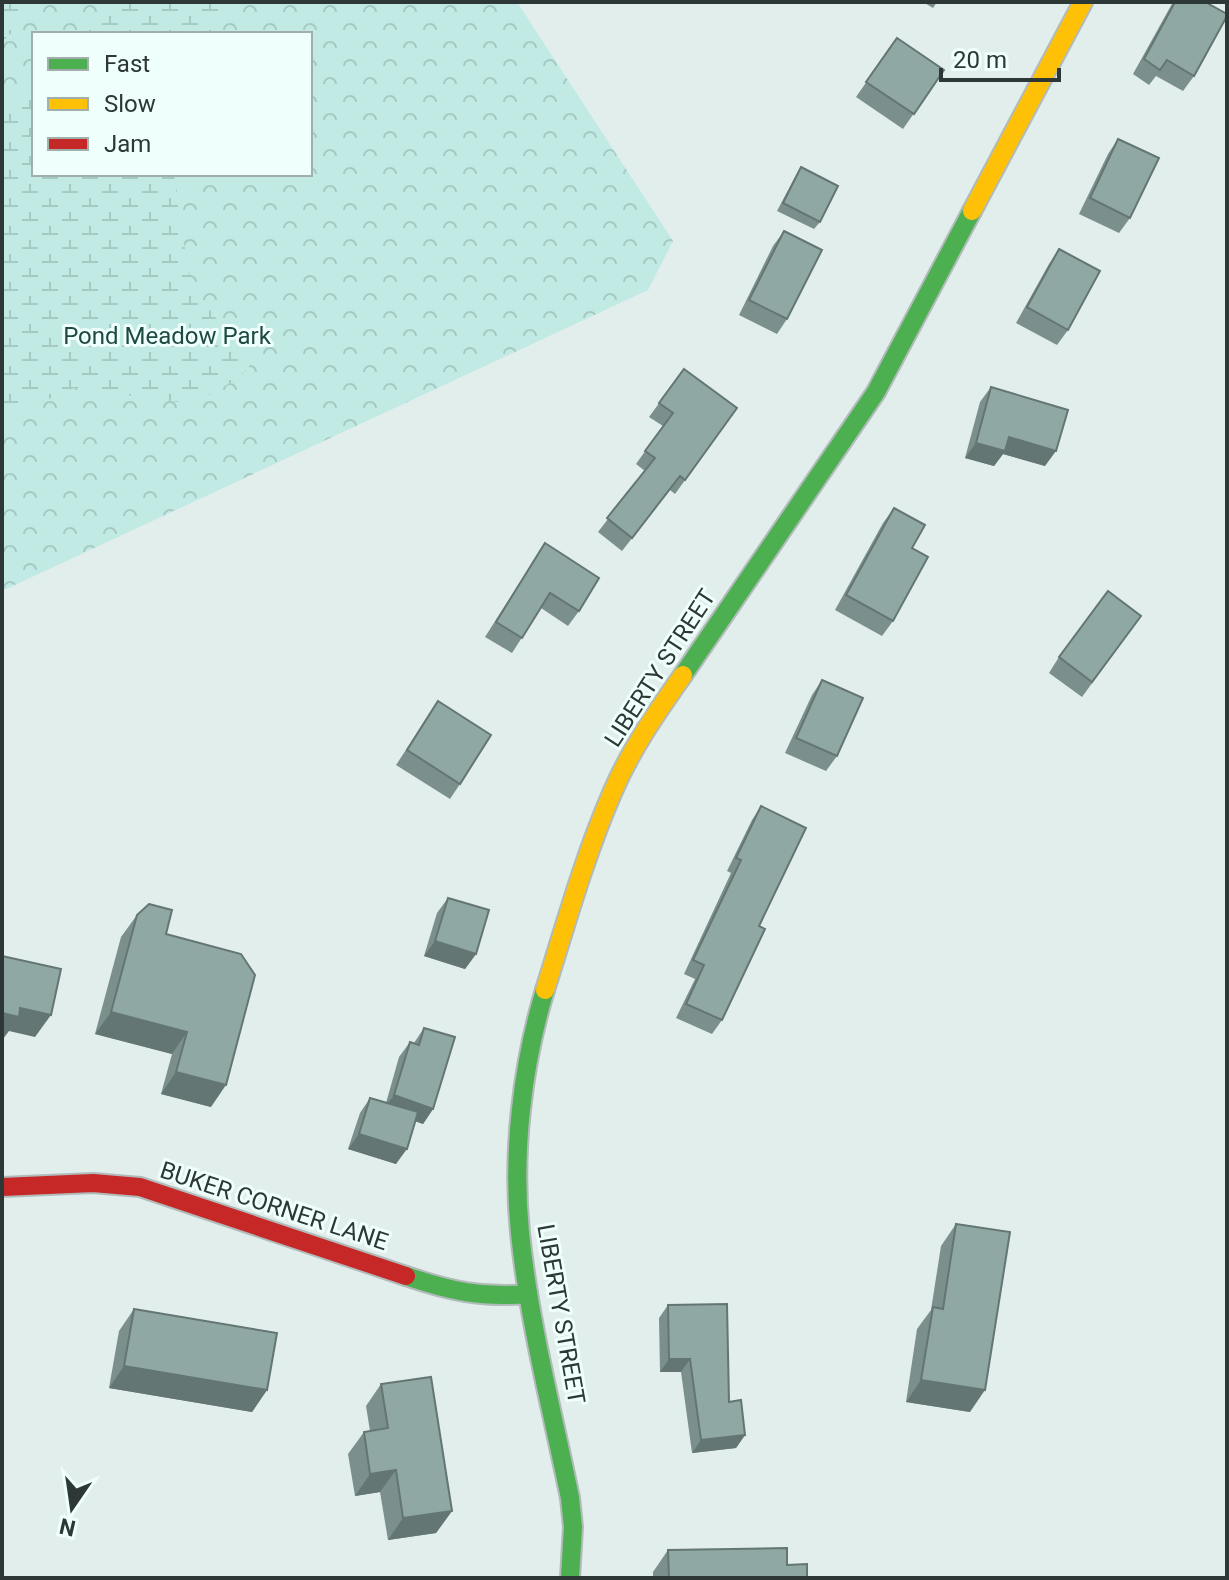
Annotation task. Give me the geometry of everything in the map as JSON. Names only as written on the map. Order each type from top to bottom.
[{"type":"main road","name":"LIBERTY STREET","points":[[570,1578],[573,1527],[570,1498],[528,1294],[520,1230],[518,1169],[526,1077],[540,1007],[583,868],[613,790],[643,732],[876,392],[1083,2]]},
{"type":"main road","name":"BUKER CORNER LANE","points":[[2,1187],[93,1183],[140,1187],[452,1291],[493,1297],[528,1294]]},
{"type":"green space","name":"Pond Meadow Park","points":[[2,2],[517,2],[673,241],[648,290],[2,591]]},
{"type":"green space","points":[[2,2],[43,2],[2,42]]},
{"type":"green space","points":[[111,2],[218,2],[221,19],[218,32],[84,32]]},
{"type":"green space","points":[[32,89],[32,176],[174,176],[192,287],[251,364],[240,377],[206,397],[178,402],[74,388],[2,419],[2,116]]},
{"type":"building","points":[[1175,2],[1210,2],[1227,14],[1194,76],[1167,60],[1160,70],[1144,59]]},
{"type":"building","points":[[897,38],[944,70],[914,114],[866,82]]},
{"type":"building","points":[[1118,139],[1159,158],[1130,218],[1090,198]]},
{"type":"building","points":[[801,167],[838,186],[820,222],[783,203]]},
{"type":"building","points":[[784,231],[822,250],[787,319],[749,300]]},
{"type":"building","points":[[1059,249],[1100,271],[1068,330],[1027,307]]},
{"type":"building","points":[[684,369],[737,408],[685,480],[680,476],[632,538],[607,518],[655,458],[645,451],[673,413],[659,403]]},
{"type":"building","points":[[991,387],[1068,410],[1056,451],[1009,437],[1005,451],[976,443]]},
{"type":"building","points":[[894,508],[925,525],[912,548],[928,557],[893,621],[846,595]]},
{"type":"building","points":[[545,543],[599,578],[579,611],[550,593],[522,638],[496,622]]},
{"type":"building","points":[[1108,591],[1141,616],[1092,682],[1059,657]]},
{"type":"building","points":[[822,680],[863,698],[837,756],[796,738]]},
{"type":"building","points":[[438,701],[491,735],[460,784],[407,750]]},
{"type":"building","points":[[761,806],[806,828],[759,926],[765,929],[722,1020],[686,1004],[704,965],[693,960],[741,860],[736,858]]},
{"type":"building","points":[[448,898],[489,910],[476,954],[435,941]]},
{"type":"building","points":[[149,904],[172,910],[166,934],[241,954],[255,975],[226,1085],[176,1072],[187,1032],[111,1012],[137,915]]},
{"type":"building","points":[[2,956],[61,969],[51,1015],[20,1008],[19,1017],[2,1013]]},
{"type":"building","points":[[424,1028],[455,1037],[433,1109],[394,1095],[410,1042],[419,1045]]},
{"type":"building","points":[[370,1098],[418,1112],[407,1149],[359,1134]]},
{"type":"building","points":[[956,1224],[1010,1232],[985,1390],[921,1380],[933,1307],[943,1309]]},
{"type":"building","points":[[727,1304],[729,1402],[741,1400],[745,1435],[701,1440],[690,1359],[669,1359],[668,1305]]},
{"type":"building","points":[[134,1309],[277,1333],[267,1390],[124,1366]]},
{"type":"building","points":[[431,1377],[452,1511],[403,1518],[396,1470],[370,1474],[364,1432],[388,1428],[381,1384]]},
{"type":"building","points":[[787,1548],[787,1565],[807,1564],[807,1577],[827,1578],[669,1578],[668,1550]]},
{"type":"traffic: fast","points":[[683,675],[876,392],[972,211]]},
{"type":"traffic: fast","points":[[545,990],[530,1049],[521,1110],[518,1203],[529,1300],[570,1498],[573,1527],[570,1578]]},
{"type":"traffic: fast","points":[[406,1276],[466,1292],[528,1294]]},
{"type":"traffic: slow","points":[[972,211],[1083,2]]},
{"type":"traffic: slow","points":[[545,990],[585,864],[620,775],[683,675]]},
{"type":"traffic: jam","points":[[2,1187],[93,1183],[140,1187],[406,1276]]}]
